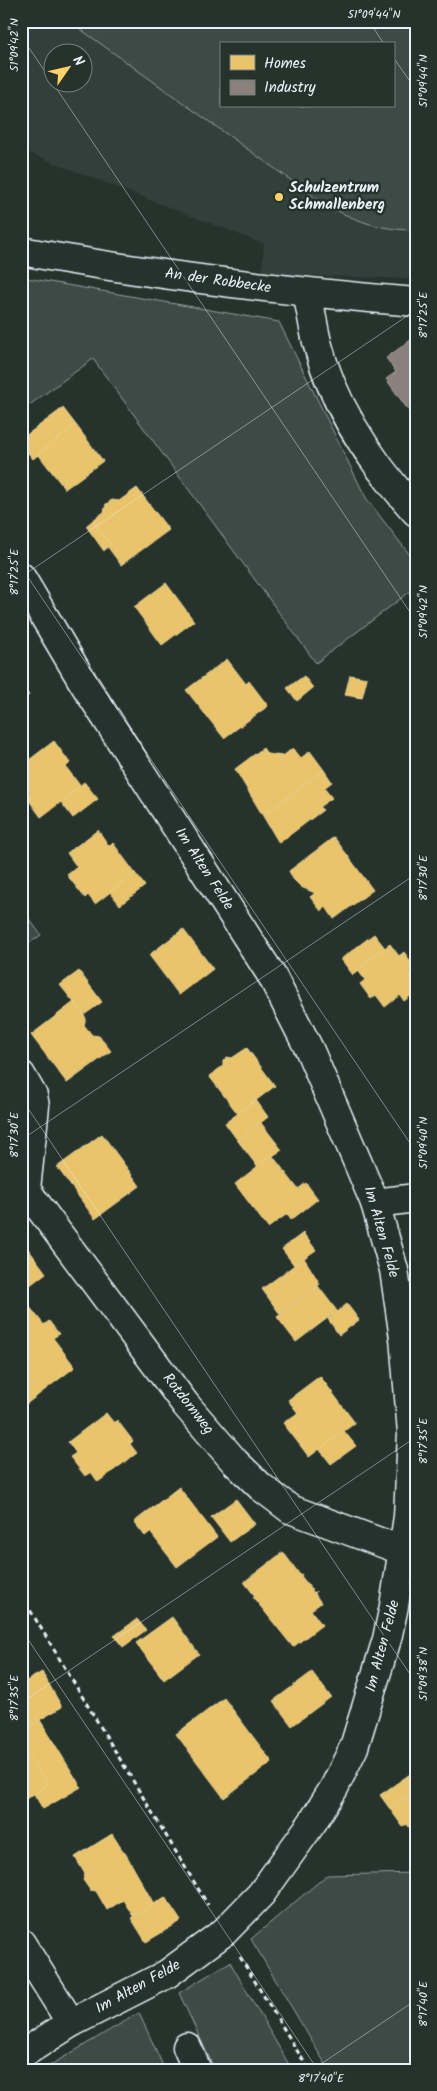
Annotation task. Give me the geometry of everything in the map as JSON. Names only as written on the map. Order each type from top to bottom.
[{"type":"street","name":"An der Robbecke","points":[[21,251],[67,260],[307,293],[416,302]]},
{"type":"street","points":[[307,293],[317,342],[328,374],[358,439],[416,512]]},
{"type":"street","name":"Im Alten Felde","points":[[21,577],[82,682],[272,976],[310,1051],[375,1203],[394,1270],[404,1338],[412,1433],[408,1517],[410,1555],[354,1747],[334,1788],[312,1823],[261,1894],[224,1932],[167,1974],[71,2023],[21,2055]]},
{"type":"street","name":"Rotdornweg","points":[[21,1075],[33,1096],[35,1106],[24,1186],[186,1405],[235,1462],[261,1487],[290,1509],[410,1555]]},
{"type":"street","points":[[375,1203],[416,1198]]},
{"type":"street","points":[[21,1942],[71,2023]]},
{"type":"path","points":[[21,1595],[309,2070]]},
{"type":"shaded area","name":"Schulzentrum Schmallenberg","points":[[21,21],[416,21],[416,279],[262,274],[264,244],[21,150]]},
{"type":"shaded area","points":[[69,21],[416,21],[416,230],[379,226],[347,215],[324,204]]},
{"type":"shaded area","points":[[21,277],[279,322],[366,498],[416,563],[416,587],[316,663],[93,359],[21,411]]},
{"type":"shaded area","points":[[21,908],[41,935],[21,949]]},
{"type":"shaded area","points":[[416,1873],[416,2070],[329,2070],[251,1939],[327,1875]]},
{"type":"shaded area","points":[[230,1962],[292,2070],[215,2070],[179,1993]]},
{"type":"shaded area","points":[[139,2013],[165,2070],[42,2070]]},
{"type":"building: Homes","points":[[63,408],[76,425],[33,459],[21,444],[21,439]]},
{"type":"building: Homes","points":[[76,425],[103,461],[65,489],[38,454]]},
{"type":"building: Homes","points":[[137,488],[169,530],[121,565],[107,546],[110,544],[93,520],[104,512],[106,504],[112,500],[119,501]]},
{"type":"building: Homes","points":[[93,520],[110,544],[104,551],[86,526]]},
{"type":"building: Homes","points":[[166,583],[194,621],[162,645],[134,607]]},
{"type":"building: Homes","points":[[227,659],[246,684],[249,681],[268,706],[224,738],[186,690]]},
{"type":"building: Homes","points":[[350,675],[367,678],[362,698],[345,695]]},
{"type":"building: Homes","points":[[304,676],[313,688],[297,701],[287,688]]},
{"type":"building: Homes","points":[[21,685],[29,695],[21,701]]},
{"type":"building: Homes","points":[[54,741],[70,763],[66,767],[81,787],[41,817],[25,795],[30,791],[21,779],[21,766]]},
{"type":"building: Homes","points":[[263,748],[267,754],[283,756],[293,748],[301,758],[310,751],[324,770],[263,816],[235,769]]},
{"type":"building: Homes","points":[[324,770],[332,782],[324,788],[332,798],[319,807],[323,810],[279,843],[263,816]]},
{"type":"building: Homes","points":[[84,782],[98,799],[73,818],[61,802]]},
{"type":"building: Homes","points":[[98,830],[109,846],[113,843],[135,873],[95,904],[88,895],[85,898],[67,875],[77,867],[67,853]]},
{"type":"building: Homes","points":[[334,837],[373,890],[334,919],[326,907],[321,911],[310,897],[315,893],[301,887],[293,879],[289,871]]},
{"type":"building: Homes","points":[[135,873],[145,886],[120,905],[110,892]]},
{"type":"building: Homes","points":[[183,929],[213,969],[179,995],[149,955]]},
{"type":"building: Homes","points":[[374,934],[385,948],[357,969],[358,971],[353,975],[341,959]]},
{"type":"building: Homes","points":[[390,944],[399,956],[404,952],[414,966],[409,970],[416,978],[416,992],[404,1001],[400,995],[385,1007],[376,995],[371,999],[360,984],[365,980],[357,969]]},
{"type":"building: Homes","points":[[79,971],[102,1002],[84,1015],[60,985]]},
{"type":"building: Homes","points":[[74,1002],[86,1018],[84,1025],[92,1035],[99,1036],[111,1051],[67,1083],[31,1035]]},
{"type":"building: Homes","points":[[247,1048],[275,1086],[238,1114],[209,1076],[223,1066],[223,1061],[227,1057],[232,1058]]},
{"type":"building: Homes","points":[[256,1100],[268,1117],[238,1141],[225,1123]]},
{"type":"building: Homes","points":[[261,1123],[282,1150],[257,1166],[238,1141]]},
{"type":"building: Homes","points":[[102,1134],[140,1186],[95,1219],[57,1167]]},
{"type":"building: Homes","points":[[272,1155],[298,1189],[306,1183],[318,1199],[291,1220],[287,1214],[268,1228],[235,1184]]},
{"type":"building: Homes","points":[[303,1233],[316,1250],[294,1265],[282,1249]]},
{"type":"building: Homes","points":[[26,1246],[46,1273],[21,1292],[21,1250]]},
{"type":"building: Homes","points":[[304,1258],[320,1284],[280,1314],[262,1289]]},
{"type":"building: Homes","points":[[318,1286],[337,1311],[296,1342],[277,1317]]},
{"type":"building: Homes","points":[[347,1304],[359,1320],[339,1335],[328,1319]]},
{"type":"building: Homes","points":[[29,1306],[44,1325],[49,1321],[59,1334],[53,1338],[75,1367],[21,1408],[21,1312]]},
{"type":"building: Homes","points":[[320,1376],[355,1423],[309,1457],[283,1423],[298,1413],[288,1400]]},
{"type":"building: Homes","points":[[106,1413],[114,1423],[117,1420],[133,1441],[130,1444],[137,1453],[98,1482],[91,1472],[85,1476],[70,1457],[76,1453],[68,1442]]},
{"type":"building: Homes","points":[[344,1431],[356,1446],[331,1464],[319,1449]]},
{"type":"building: Homes","points":[[179,1487],[217,1537],[177,1567],[150,1532],[145,1536],[134,1522]]},
{"type":"building: Homes","points":[[236,1499],[255,1524],[230,1542],[211,1517]]},
{"type":"building: Homes","points":[[283,1552],[300,1575],[302,1574],[301,1576],[314,1593],[316,1591],[315,1594],[321,1603],[311,1610],[322,1625],[293,1647],[253,1597],[255,1596],[244,1582]]},
{"type":"building: Homes","points":[[172,1617],[199,1654],[164,1680],[136,1643]]},
{"type":"building: Homes","points":[[137,1619],[146,1630],[123,1647],[114,1636]]},
{"type":"building: Homes","points":[[42,1672],[62,1707],[29,1726],[21,1712],[21,1684]]},
{"type":"building: Homes","points":[[312,1672],[331,1697],[292,1726],[273,1701]]},
{"type":"building: Homes","points":[[224,1698],[272,1762],[224,1798],[176,1734]]},
{"type":"building: Homes","points":[[40,1720],[81,1787],[43,1809],[34,1794],[48,1785],[21,1743],[21,1731]]},
{"type":"building: Homes","points":[[21,1743],[48,1785],[21,1802]]},
{"type":"building: Homes","points":[[416,1770],[416,1790],[390,1809],[380,1795]]},
{"type":"building: Homes","points":[[416,1790],[416,1837],[407,1824],[403,1827],[390,1809]]},
{"type":"building: Homes","points":[[112,1834],[124,1851],[154,1904],[133,1916],[123,1900],[107,1910],[96,1891],[90,1890],[83,1880],[85,1874],[75,1857]]},
{"type":"building: Homes","points":[[165,1897],[181,1921],[146,1942],[131,1918]]},
{"type":"building: Industry","points":[[416,336],[416,421],[386,379],[396,372],[386,358]]},
{"type":"place","name":"Schulzentrum Schmallenberg","points":[[279,197]]}]
